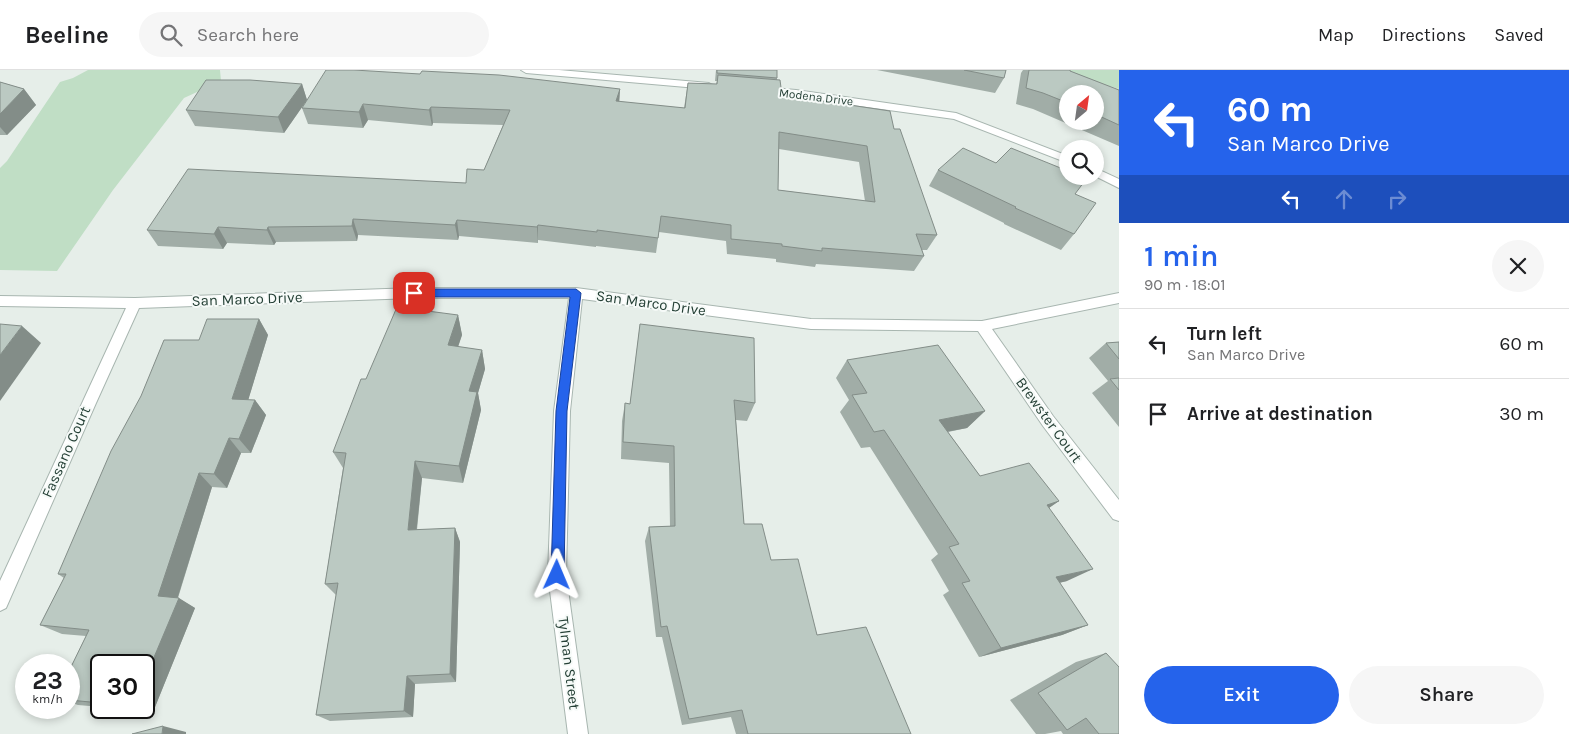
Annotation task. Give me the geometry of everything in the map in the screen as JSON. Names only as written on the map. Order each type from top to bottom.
[{"type":"street","points":[[526,70],[718,87]]},
{"type":"street","name":"Modena Drive","points":[[748,89],[796,93],[956,116],[1059,156]]},
{"type":"street","points":[[1104,176],[1119,184]]},
{"type":"street","name":"San Marco Drive","points":[[0,300],[135,303],[414,293],[576,293],[811,324],[982,326],[1119,298]]},
{"type":"street","name":"Tylman Street","points":[[576,293],[562,411],[557,575],[578,734]]},
{"type":"street","name":"Fassano Court","points":[[0,602],[88,402],[135,303]]},
{"type":"street","name":"Brewster Court","points":[[982,326],[1048,421],[1119,513]]},
{"type":"green space","points":[[88,70],[220,70],[221,81],[184,98],[113,190],[57,271],[0,270],[0,168],[7,161],[60,82]]},
{"type":"green space","points":[[1056,70],[1119,70],[1119,89]]},
{"type":"building","points":[[326,70],[420,74],[422,71],[499,75],[620,89],[616,101],[685,108],[688,83],[717,84],[718,75],[780,80],[782,95],[890,111],[894,129],[900,129],[937,235],[916,234],[924,256],[822,248],[822,251],[782,246],[782,244],[731,239],[731,225],[661,216],[658,238],[597,230],[597,232],[538,225],[537,227],[457,220],[455,225],[353,219],[352,226],[268,227],[267,230],[218,227],[214,234],[147,230],[188,169],[466,183],[467,169],[484,170],[510,110],[431,107],[429,110],[363,104],[359,112],[302,108]],"holes":[[[779,132],[867,146],[875,202],[778,190]]]},
{"type":"building","points":[[717,70],[777,70],[777,78],[717,73]]},
{"type":"building","points":[[964,70],[1006,70],[1004,78]]},
{"type":"building","points":[[1029,70],[1070,70],[1119,90],[1119,125],[1104,118],[1104,85],[1059,85],[1059,99],[1026,88]]},
{"type":"building","points":[[206,80],[250,80],[302,84],[278,117],[186,110]]},
{"type":"building","points":[[0,82],[24,89],[0,114]]},
{"type":"building","points":[[963,148],[996,163],[1011,148],[1059,167],[1059,185],[1082,185],[1075,194],[1096,203],[1074,234],[1015,208],[938,170]]},
{"type":"building","points":[[397,307],[458,315],[448,345],[482,350],[469,391],[477,392],[459,466],[415,461],[408,530],[455,528],[450,674],[407,676],[404,711],[316,715],[338,583],[325,584],[346,453],[333,452],[361,379],[366,379]]},
{"type":"building","points":[[207,319],[259,319],[232,399],[255,400],[239,439],[229,438],[214,474],[199,473],[158,596],[179,598],[155,655],[90,654],[90,702],[80,701],[80,654],[77,654],[89,630],[40,625],[66,574],[58,574],[111,451],[141,396],[164,340],[199,340]]},
{"type":"building","points":[[0,324],[22,326],[0,355]]},
{"type":"building","points":[[640,324],[754,338],[755,403],[734,400],[744,524],[762,524],[771,560],[798,559],[817,635],[866,627],[911,734],[748,734],[742,710],[689,719],[667,626],[661,627],[649,527],[675,526],[674,446],[623,442],[625,403],[630,404]]},
{"type":"building","points":[[1119,342],[1119,359],[1106,343]]},
{"type":"building","points":[[938,345],[985,411],[939,420],[980,476],[1029,463],[1059,501],[1047,505],[1093,569],[1056,577],[1088,625],[1001,648],[962,583],[970,581],[949,547],[959,544],[884,430],[874,432],[852,395],[867,393],[847,360]]},
{"type":"building","points":[[1119,378],[1119,390],[1110,379]]},
{"type":"building","points":[[1106,653],[1119,667],[1119,734],[1099,734],[1086,718],[1067,730],[1038,693]]},
{"type":"building","points":[[163,726],[162,734],[132,734]]},
{"type":"route","points":[[414,293],[576,293],[562,411],[557,575]]}]
